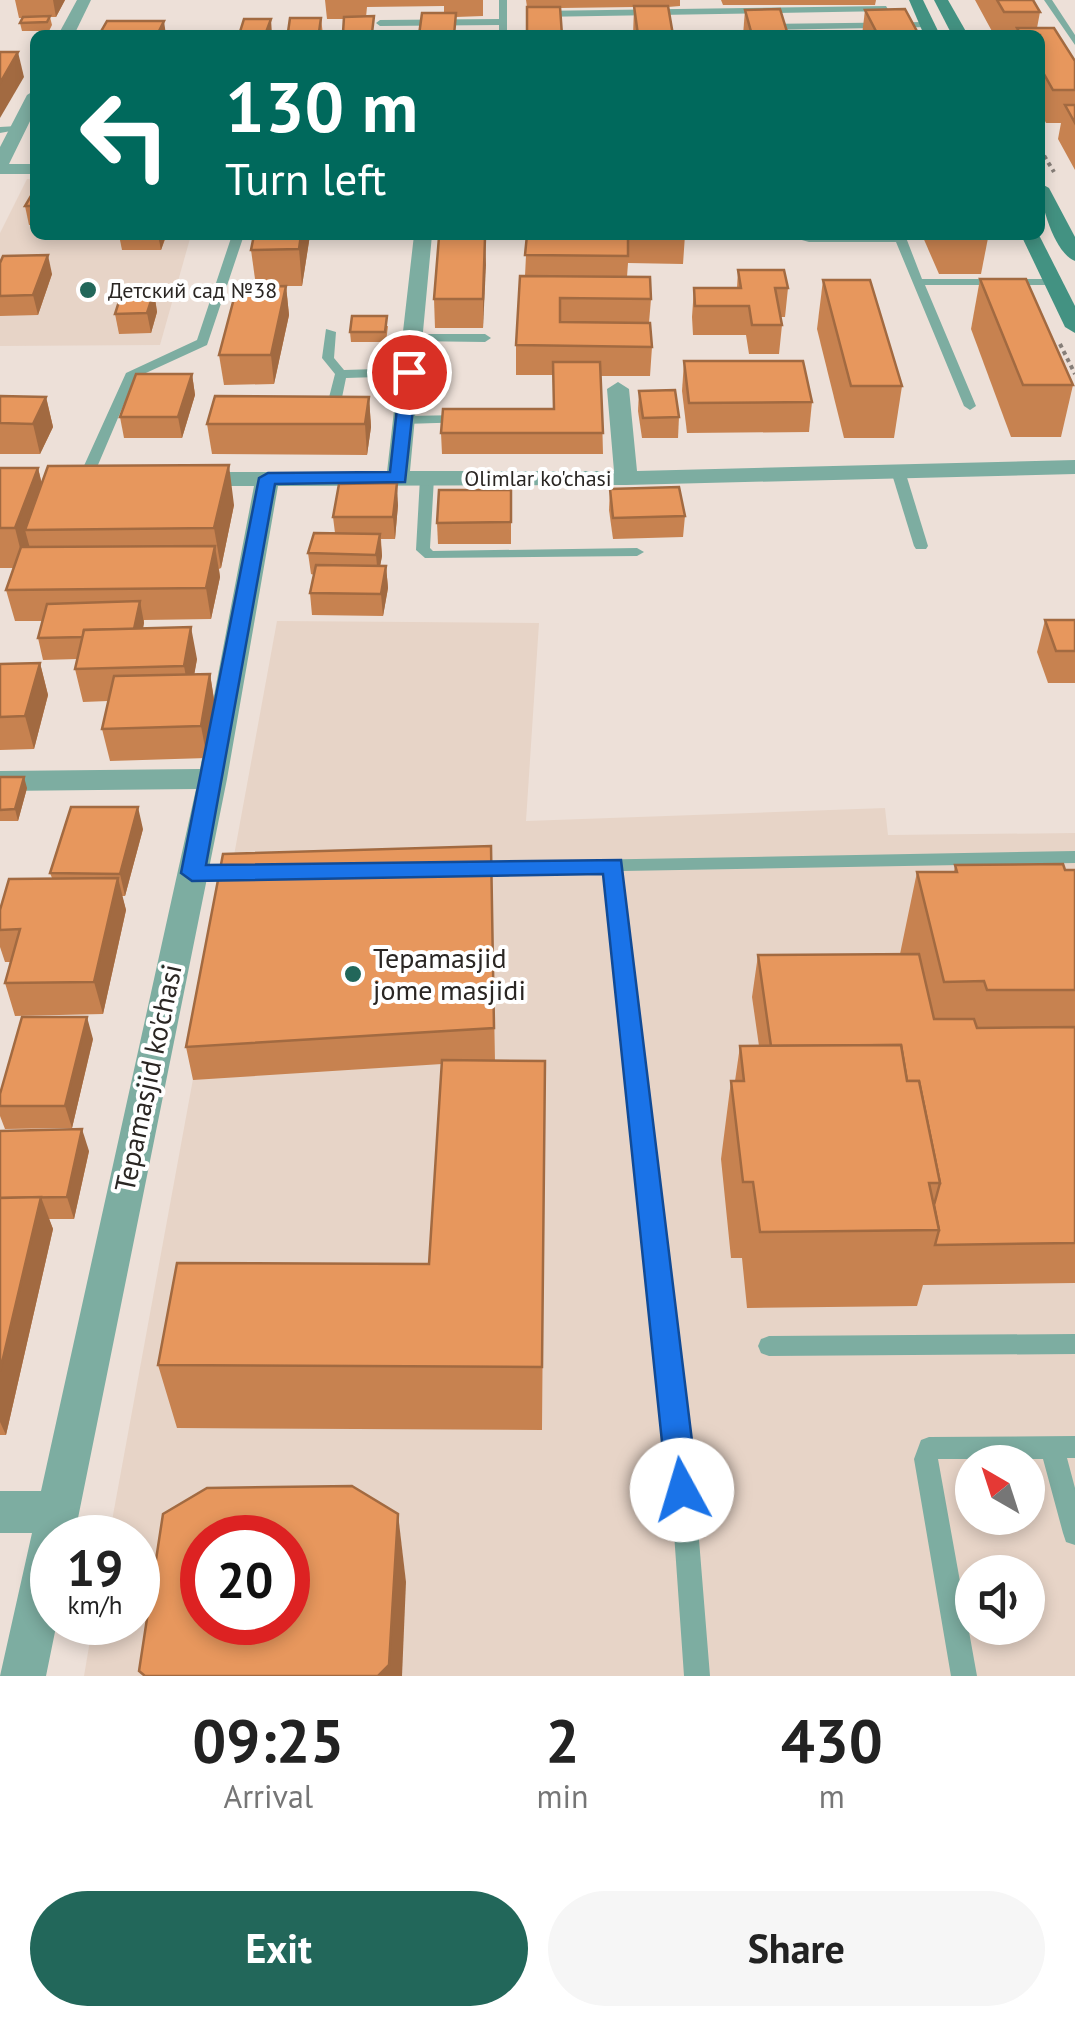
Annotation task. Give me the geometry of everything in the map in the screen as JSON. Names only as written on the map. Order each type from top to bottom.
[{"type":"main road","points":[[916,0],[930,30]]},
{"type":"main road","points":[[941,0],[957,30]]},
{"type":"main road","points":[[1045,198],[1075,255]]},
{"type":"main road","points":[[1032,240],[1075,327]]},
{"type":"street","points":[[69,30],[84,0]]},
{"type":"street","points":[[30,102],[9,130],[0,166],[30,168]]},
{"type":"street","points":[[398,478],[423,240]]},
{"type":"street","points":[[618,389],[626,478]]},
{"type":"street","name":"Olimlar ko'chasi","points":[[176,479],[626,478],[1075,467]]},
{"type":"street","name":"Tepamasjid ko'chasi","points":[[23,1676],[55,1512],[202,873],[213,779],[268,478]]},
{"type":"street","points":[[0,781],[213,779]]},
{"type":"street","points":[[0,1512],[55,1512]]},
{"type":"lane","points":[[503,0],[504,30]]},
{"type":"lane","points":[[706,0],[710,12]]},
{"type":"lane","points":[[1055,6],[1075,42]]},
{"type":"lane","points":[[532,14],[887,10],[898,26]]},
{"type":"lane","points":[[380,23],[503,22]]},
{"type":"lane","points":[[748,27],[898,26],[930,30]]},
{"type":"lane","points":[[86,479],[130,376],[145,366],[192,351],[203,342],[236,240]]},
{"type":"lane","points":[[901,240],[970,406]]},
{"type":"lane","points":[[918,282],[1053,282]]},
{"type":"lane","points":[[330,332],[328,358],[341,374]]},
{"type":"lane","points":[[413,338],[486,338]]},
{"type":"lane","points":[[341,374],[409,372]]},
{"type":"lane","points":[[331,417],[341,374]]},
{"type":"lane","points":[[404,420],[480,419]]},
{"type":"lane","points":[[898,471],[921,546]]},
{"type":"lane","points":[[428,478],[422,550],[430,555],[637,552]]},
{"type":"lane","points":[[445,868],[1075,857]]},
{"type":"lane","points":[[613,866],[680,1471],[698,1676]]},
{"type":"lane","points":[[769,1346],[1075,1344]]},
{"type":"lane","points":[[964,1676],[926,1460],[929,1448],[1065,1447],[1075,1533]]},
{"type":"shaded area","name":"Детский сад №38","points":[[30,179],[30,240],[190,240],[160,345],[0,346],[0,233]]},
{"type":"shaded area","points":[[277,621],[539,623],[526,821],[885,808],[888,835],[1075,833],[1075,1676],[84,1676],[89,1645],[160,1645],[160,1515],[113,1515]]},
{"type":"building","points":[[997,0],[1033,0],[1040,12],[1004,12]]},
{"type":"building","points":[[634,6],[668,6],[672,30],[637,30]]},
{"type":"building","points":[[527,7],[560,7],[562,30],[527,30]]},
{"type":"building","points":[[780,9],[786,30],[751,30],[745,10]]},
{"type":"building","points":[[905,9],[916,30],[875,30],[865,10]]},
{"type":"building","points":[[422,13],[456,13],[454,30],[420,30]]},
{"type":"building","points":[[50,16],[47,22],[20,23],[23,17]]},
{"type":"building","points":[[374,16],[372,30],[343,30],[344,17]]},
{"type":"building","points":[[290,18],[321,18],[319,30],[288,30]]},
{"type":"building","points":[[244,19],[271,19],[267,30],[241,30]]},
{"type":"building","points":[[107,21],[164,21],[160,30],[102,30]]},
{"type":"building","points":[[1054,28],[1075,61],[1075,90],[1053,90],[1045,76],[1045,30],[1018,30]]},
{"type":"building","points":[[0,52],[18,52],[0,83]]},
{"type":"building","points":[[1065,105],[1075,105],[1075,123]]},
{"type":"building","points":[[253,240],[300,240],[299,249],[251,250]]},
{"type":"building","points":[[439,240],[485,240],[483,299],[434,299]]},
{"type":"building","points":[[526,240],[628,240],[628,256],[525,255]]},
{"type":"building","points":[[48,255],[33,295],[0,296],[3,256]]},
{"type":"building","points":[[738,270],[784,270],[788,288],[775,288],[782,325],[752,325],[749,306],[695,306],[694,288],[741,288]]},
{"type":"building","points":[[520,276],[650,277],[651,299],[560,298],[560,322],[650,323],[652,347],[516,345]]},
{"type":"building","points":[[980,279],[1026,279],[1073,385],[1023,385]]},
{"type":"building","points":[[823,280],[870,280],[902,386],[851,386]]},
{"type":"building","points":[[286,286],[271,355],[219,355],[237,287]]},
{"type":"building","points":[[122,292],[154,292],[147,313],[115,314]]},
{"type":"building","points":[[352,316],[387,316],[385,332],[350,332]]},
{"type":"building","points":[[684,361],[803,361],[812,402],[689,403]]},
{"type":"building","points":[[553,362],[600,362],[603,433],[441,433],[443,409],[554,409]]},
{"type":"building","points":[[136,374],[192,374],[178,417],[120,417]]},
{"type":"building","points":[[675,390],[679,417],[643,418],[639,391]]},
{"type":"building","points":[[0,396],[46,397],[33,424],[0,423]]},
{"type":"building","points":[[215,396],[369,397],[365,424],[207,424]]},
{"type":"building","points":[[229,465],[214,528],[25,530],[48,466]]},
{"type":"building","points":[[0,468],[38,468],[15,528],[0,528]]},
{"type":"building","points":[[397,483],[393,517],[333,517],[339,484]]},
{"type":"building","points":[[679,487],[685,516],[613,518],[610,489]]},
{"type":"building","points":[[439,490],[511,490],[511,522],[437,523]]},
{"type":"building","points":[[314,533],[380,534],[376,555],[308,553]]},
{"type":"building","points":[[215,546],[206,588],[6,590],[21,547]]},
{"type":"building","points":[[316,565],[386,566],[381,594],[310,593]]},
{"type":"building","points":[[140,601],[134,629],[84,630],[83,637],[38,638],[47,604]]},
{"type":"building","points":[[1045,620],[1075,620],[1075,651],[1056,651]]},
{"type":"building","points":[[191,627],[184,666],[75,669],[84,630]]},
{"type":"building","points":[[40,663],[25,716],[0,717],[0,664]]},
{"type":"building","points":[[210,674],[201,726],[102,729],[114,676]]},
{"type":"building","points":[[0,777],[24,777],[15,809],[0,810]]},
{"type":"building","points":[[71,807],[138,807],[120,874],[50,873]]},
{"type":"building","name":"Tepamasjid jome masjidi","points":[[491,846],[494,1028],[186,1047],[223,854]]},
{"type":"building","points":[[1063,864],[1065,870],[1075,870],[1075,990],[987,990],[984,981],[944,982],[917,872],[957,872],[955,865]]},
{"type":"building","points":[[118,878],[94,982],[5,983],[20,929],[0,930],[0,910],[9,879]]},
{"type":"building","points":[[919,954],[934,1019],[974,1019],[977,1028],[1075,1027],[1075,1243],[935,1245],[939,1230],[934,1205],[940,1183],[919,1081],[907,1081],[901,1045],[771,1046],[758,955]]},
{"type":"building","points":[[22,1017],[87,1017],[65,1106],[0,1106]]},
{"type":"building","points":[[901,1045],[907,1081],[919,1081],[940,1183],[929,1183],[939,1230],[760,1232],[753,1182],[743,1182],[731,1081],[744,1081],[740,1046]]},
{"type":"building","points":[[442,1060],[545,1061],[542,1367],[158,1365],[177,1263],[429,1264]]},
{"type":"building","points":[[82,1129],[67,1197],[0,1198],[0,1131]]},
{"type":"building","points":[[41,1197],[0,1371],[0,1198]]},
{"type":"building","points":[[352,1486],[398,1514],[389,1665],[378,1676],[145,1676],[139,1671],[143,1645],[160,1645],[163,1514],[207,1488]]},
{"type":"place","name":"Детский сад №38","points":[[88,290]]},
{"type":"place","name":"Tepamasjid jome masjidi","points":[[353,974]]},
{"type":"route","points":[[409,372],[398,478],[268,478],[192,873],[613,866],[682,1490]]}]
